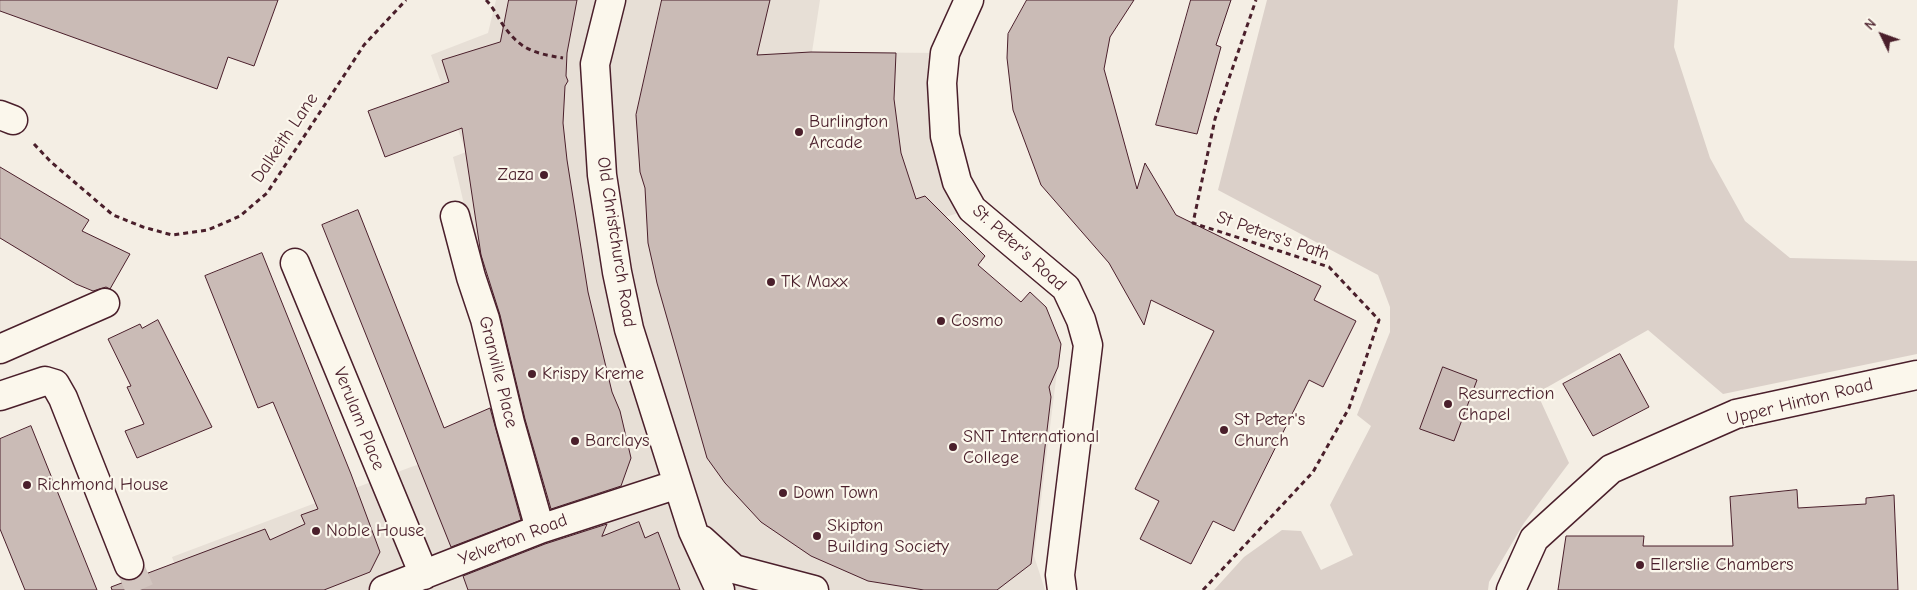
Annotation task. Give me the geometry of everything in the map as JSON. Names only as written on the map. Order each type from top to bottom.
[{"type":"street","name":"Old Christchurch Road","points":[[610,0],[595,64],[602,175],[617,272],[629,329],[693,531],[720,590]]},
{"type":"street","name":"St. Peter's Road","points":[[969,0],[945,52],[942,83],[945,136],[957,182],[972,209],[1066,288],[1081,320],[1088,345],[1060,575],[1062,590]]},
{"type":"street","name":"Granville Place","points":[[455,216],[471,277],[486,319],[510,423],[540,529]]},
{"type":"street","name":"Verulam Place","points":[[295,262],[424,575]]},
{"type":"street","points":[[0,349],[105,303]]},
{"type":"street","name":"Upper Hinton Road","points":[[1511,590],[1534,539],[1612,469],[1736,414],[1917,375]]},
{"type":"street","points":[[0,396],[45,381],[55,384],[63,398],[129,565]]},
{"type":"street","name":"Yelverton Road","points":[[384,590],[540,529],[678,484]]},
{"type":"street","points":[[693,531],[734,569],[814,590]]},
{"type":"path","name":"Dalkeith Lane","points":[[6,118],[51,162],[113,216],[142,227],[172,235],[208,230],[240,216],[267,193],[364,45],[406,0]]},
{"type":"path","name":"St Peters's Path","points":[[1203,590],[1313,472],[1349,408],[1379,320],[1329,267],[1193,223],[1215,119],[1256,0]]},
{"type":"path","points":[[487,1],[510,35],[534,54],[595,64]]},
{"type":"shaded area","points":[[496,0],[820,0],[812,52],[945,53],[942,83],[972,209],[834,250],[980,453],[1061,339],[1034,556],[1045,590],[184,590],[172,557],[411,467],[517,433],[453,157],[466,152],[431,55],[488,33]]},
{"type":"shaded area","points":[[1267,0],[1678,0],[1674,47],[1710,158],[1745,221],[1790,258],[1917,261],[1917,354],[1723,394],[1648,330],[1537,393],[1569,463],[1524,523],[1489,582],[1488,590],[1214,590],[1244,557],[1282,530],[1301,531],[1321,570],[1353,555],[1330,505],[1371,426],[1357,415],[1390,332],[1390,307],[1378,275],[1218,190]]},
{"type":"building","points":[[0,0],[278,0],[254,66],[228,57],[217,89],[0,11]]},
{"type":"building","points":[[509,0],[577,0],[567,53],[566,76],[568,81],[565,86],[563,123],[567,160],[588,292],[612,392],[620,411],[631,458],[621,486],[551,509],[525,419],[500,315],[481,255],[462,128],[385,157],[368,111],[449,82],[442,60],[500,42]]},
{"type":"building","points":[[662,0],[770,0],[757,55],[811,52],[896,53],[894,99],[901,153],[916,199],[925,196],[985,256],[978,265],[1021,302],[1030,292],[1046,307],[1061,344],[1058,367],[1049,387],[1051,397],[1031,564],[997,590],[924,590],[868,581],[811,556],[761,522],[725,483],[707,458],[657,283],[648,243],[645,188],[640,172],[636,115]]},
{"type":"building","points":[[1027,0],[1134,0],[1110,37],[1104,69],[1137,189],[1145,163],[1176,215],[1321,286],[1314,300],[1356,321],[1323,387],[1309,380],[1234,531],[1213,521],[1191,564],[1140,539],[1159,501],[1135,489],[1214,331],[1151,300],[1144,325],[1109,263],[1041,185],[1013,110],[1007,58],[1008,34]]},
{"type":"building","points":[[1191,0],[1231,0],[1216,45],[1221,47],[1197,134],[1156,125]]},
{"type":"building","points":[[0,167],[89,220],[82,231],[130,254],[110,289],[106,287],[93,291],[76,284],[0,238]]},
{"type":"building","points":[[358,210],[444,428],[490,408],[521,520],[451,547],[322,225]]},
{"type":"building","points":[[262,253],[351,474],[380,552],[370,572],[324,590],[112,590],[111,587],[265,529],[270,540],[305,524],[301,515],[318,509],[273,402],[258,408],[205,276]]},
{"type":"building","points":[[158,320],[212,427],[137,458],[125,431],[144,424],[127,387],[131,386],[108,339],[140,324],[142,328]]},
{"type":"building","points":[[1620,354],[1649,407],[1593,436],[1563,384]]},
{"type":"building","name":"Resurrection Chapel","points":[[1443,367],[1477,380],[1454,441],[1420,429]]},
{"type":"building","name":"Richmond House","points":[[31,426],[97,590],[25,590],[0,529],[0,439]]},
{"type":"building","points":[[1797,490],[1798,508],[1866,504],[1866,498],[1894,495],[1898,590],[1558,590],[1566,536],[1644,536],[1643,546],[1733,546],[1730,497]]},
{"type":"building","points":[[639,522],[645,538],[658,532],[680,590],[468,590],[463,576],[545,544],[607,524],[602,536]]},
{"type":"tunnel","points":[[129,565],[140,590]]},
{"type":"place","name":"Burlington Arcade","points":[[799,132]]},
{"type":"place","name":"Zaza","points":[[544,175]]},
{"type":"place","name":"TK Maxx","points":[[771,282]]},
{"type":"place","name":"Cosmo","points":[[941,321]]},
{"type":"place","name":"Krispy Kreme","points":[[532,374]]},
{"type":"place","name":"Resurrection Chapel","points":[[1448,404]]},
{"type":"place","name":"St Peter's Church","points":[[1224,430]]},
{"type":"place","name":"Barclays","points":[[575,441]]},
{"type":"place","name":"SNT International College","points":[[953,447]]},
{"type":"place","name":"Richmond House","points":[[27,485]]},
{"type":"place","name":"Down Town","points":[[783,493]]},
{"type":"place","name":"Noble House","points":[[316,531]]},
{"type":"place","name":"Skipton Building Society","points":[[817,536]]},
{"type":"place","name":"Ellerslie Chambers","points":[[1640,565]]}]
